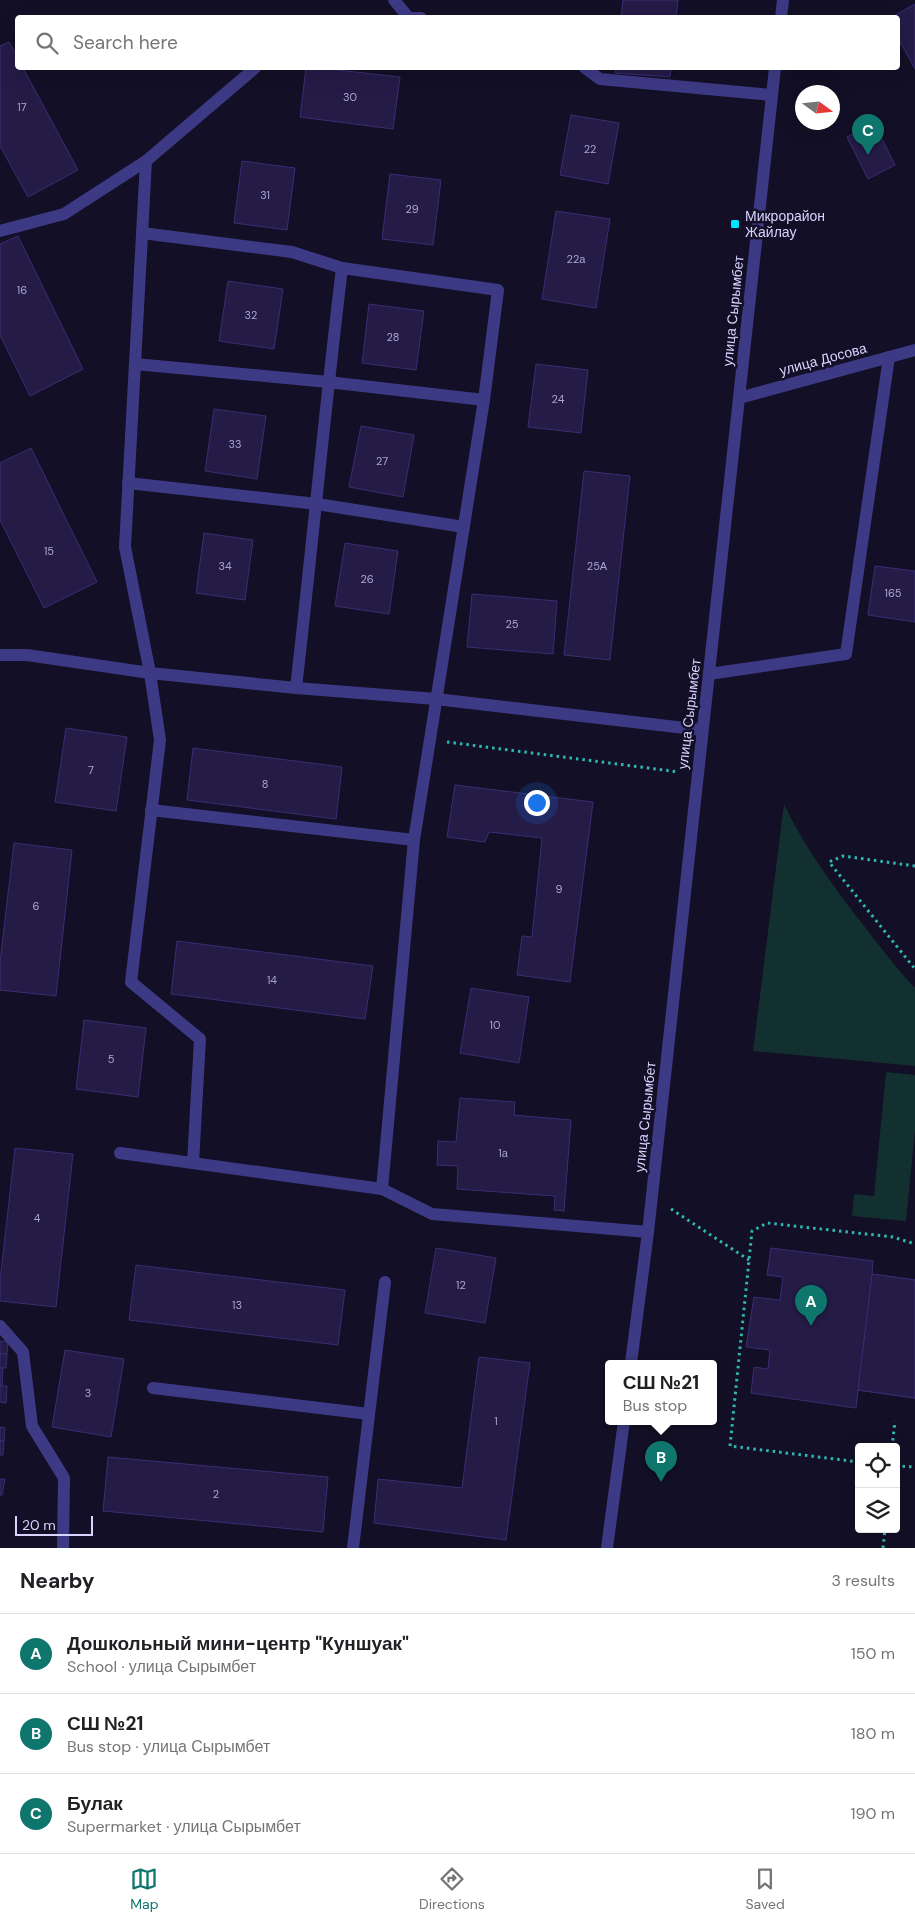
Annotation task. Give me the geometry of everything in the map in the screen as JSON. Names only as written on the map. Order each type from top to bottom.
[{"type":"street","points":[[394,0],[405,15]]},
{"type":"street","points":[[781,15],[783,0]]},
{"type":"street","points":[[0,231],[64,214],[146,162],[253,70]]},
{"type":"street","points":[[588,70],[600,79],[771,95]]},
{"type":"street","name":"улица Сырымбет","points":[[631,1360],[648,1232],[696,774],[709,674],[774,70]]},
{"type":"street","points":[[146,162],[125,547],[150,673],[160,740],[131,982],[200,1039],[193,1163]]},
{"type":"street","points":[[142,233],[292,252],[342,268],[498,290],[484,400],[414,840],[382,1190]]},
{"type":"street","points":[[296,688],[317,504],[328,382],[342,268]]},
{"type":"street","name":"улица Досова","points":[[738,398],[915,350]]},
{"type":"street","points":[[709,674],[846,654],[889,357]]},
{"type":"street","points":[[135,364],[328,382],[484,400]]},
{"type":"street","points":[[128,483],[317,504],[464,528]]},
{"type":"street","points":[[0,655],[27,655],[150,673],[296,688],[436,699],[702,730]]},
{"type":"street","points":[[151,810],[414,840]]},
{"type":"street","points":[[120,1153],[382,1190],[432,1214],[648,1232]]},
{"type":"street","points":[[353,1548],[385,1282]]},
{"type":"street","points":[[0,1326],[23,1352],[32,1426],[64,1478],[63,1548]]},
{"type":"street","points":[[153,1388],[369,1414]]},
{"type":"street","points":[[607,1548],[623,1425]]},
{"type":"path","points":[[430,740],[696,774]]},
{"type":"path","points":[[915,866],[843,856],[829,862],[915,969]]},
{"type":"path","points":[[671,1209],[750,1260]]},
{"type":"path","points":[[855,1462],[730,1446],[752,1231],[767,1223],[893,1237],[915,1244]]},
{"type":"path","points":[[892,1443],[895,1421]]},
{"type":"path","points":[[900,1466],[915,1467]]},
{"type":"path","points":[[883,1548],[885,1533]]},
{"type":"green space","points":[[784,804],[800,834],[827,876],[885,953],[915,988],[915,1066],[753,1051]]},
{"type":"green space","points":[[886,1072],[915,1075],[915,1130],[906,1221],[852,1216],[854,1194],[874,1196]]},
{"type":"building","points":[[623,0],[678,0],[676,15],[621,15]]},
{"type":"building","points":[[915,4],[915,69],[900,42],[900,15],[895,15]]},
{"type":"building","points":[[9,42],[15,53],[15,70],[24,70],[78,170],[28,197],[0,146],[0,46]]},
{"type":"building","points":[[306,70],[339,70],[400,77],[393,129],[300,117]]},
{"type":"building","points":[[616,70],[671,70],[670,77],[615,73]]},
{"type":"building","points":[[571,115],[619,123],[608,184],[560,175]]},
{"type":"building","points":[[874,123],[895,165],[868,179],[847,137]]},
{"type":"building","points":[[242,161],[295,168],[287,230],[234,223]]},
{"type":"building","points":[[390,174],[441,180],[433,245],[382,239]]},
{"type":"building","points":[[556,211],[610,219],[596,308],[542,299]]},
{"type":"building","points":[[18,236],[83,369],[30,396],[0,335],[0,244]]},
{"type":"building","points":[[228,281],[283,289],[274,349],[219,341]]},
{"type":"building","points":[[369,304],[424,311],[416,370],[362,363]]},
{"type":"building","points":[[536,364],[588,370],[581,433],[528,427]]},
{"type":"building","points":[[214,409],[266,416],[257,479],[205,471]]},
{"type":"building","points":[[361,426],[414,435],[403,497],[349,487]]},
{"type":"building","points":[[31,448],[97,582],[44,608],[0,520],[0,463]]},
{"type":"building","points":[[584,471],[630,476],[610,660],[564,655]]},
{"type":"building","points":[[204,533],[253,540],[245,600],[196,593]]},
{"type":"building","points":[[345,543],[398,551],[389,614],[335,606]]},
{"type":"building","points":[[875,566],[915,571],[915,622],[868,615]]},
{"type":"building","points":[[472,594],[557,601],[553,654],[467,647]]},
{"type":"building","points":[[66,728],[127,737],[116,811],[55,802]]},
{"type":"building","points":[[193,748],[342,767],[336,819],[187,800]]},
{"type":"building","points":[[455,785],[593,802],[570,982],[517,975],[522,936],[532,937],[542,838],[489,832],[485,842],[447,837]]},
{"type":"building","points":[[14,843],[72,850],[56,996],[0,990],[0,962]]},
{"type":"building","points":[[177,941],[373,966],[365,1019],[171,994]]},
{"type":"building","points":[[471,988],[529,997],[519,1063],[460,1053]]},
{"type":"building","points":[[84,1020],[146,1028],[138,1097],[76,1089]]},
{"type":"building","points":[[460,1098],[515,1102],[514,1115],[571,1120],[564,1211],[554,1210],[555,1196],[457,1189],[458,1166],[437,1165],[438,1141],[456,1142]]},
{"type":"building","points":[[15,1148],[73,1154],[56,1307],[0,1301],[0,1281]]},
{"type":"building","points":[[436,1248],[496,1258],[485,1323],[425,1313]]},
{"type":"building","points":[[771,1248],[873,1261],[872,1274],[915,1280],[915,1398],[858,1390],[856,1408],[751,1393],[754,1367],[768,1369],[770,1350],[746,1347],[754,1297],[780,1300],[783,1277],[767,1275]]},
{"type":"building","points":[[136,1265],[345,1290],[338,1345],[129,1320]]},
{"type":"building","points":[[872,1274],[915,1280],[915,1398],[858,1390]]},
{"type":"building","points":[[0,1341],[8,1342],[7,1354],[0,1354]]},
{"type":"building","points":[[65,1350],[124,1359],[111,1437],[52,1427]]},
{"type":"building","points":[[0,1354],[7,1354],[6,1368],[0,1368]]},
{"type":"building","points":[[479,1357],[530,1363],[506,1540],[374,1523],[378,1479],[462,1488]]},
{"type":"building","points":[[0,1368],[3,1368],[2,1386],[0,1385]]},
{"type":"building","points":[[0,1386],[7,1386],[6,1403],[0,1402]]},
{"type":"building","points":[[0,1427],[5,1428],[4,1441],[0,1441]]},
{"type":"building","points":[[0,1441],[4,1441],[3,1455],[0,1455]]},
{"type":"building","points":[[108,1457],[328,1477],[323,1532],[103,1511]]},
{"type":"building","points":[[0,1479],[5,1479],[2,1495],[0,1495]]},
{"type":"place","name":"Булак","points":[[868,155]]},
{"type":"place","name":"Микрорайон Жайлау","points":[[735,224]]},
{"type":"place","name":"Дошкольный мини-центр \"Куншуак\"","points":[[811,1326]]},
{"type":"place","name":"СШ №21","points":[[661,1482]]}]
